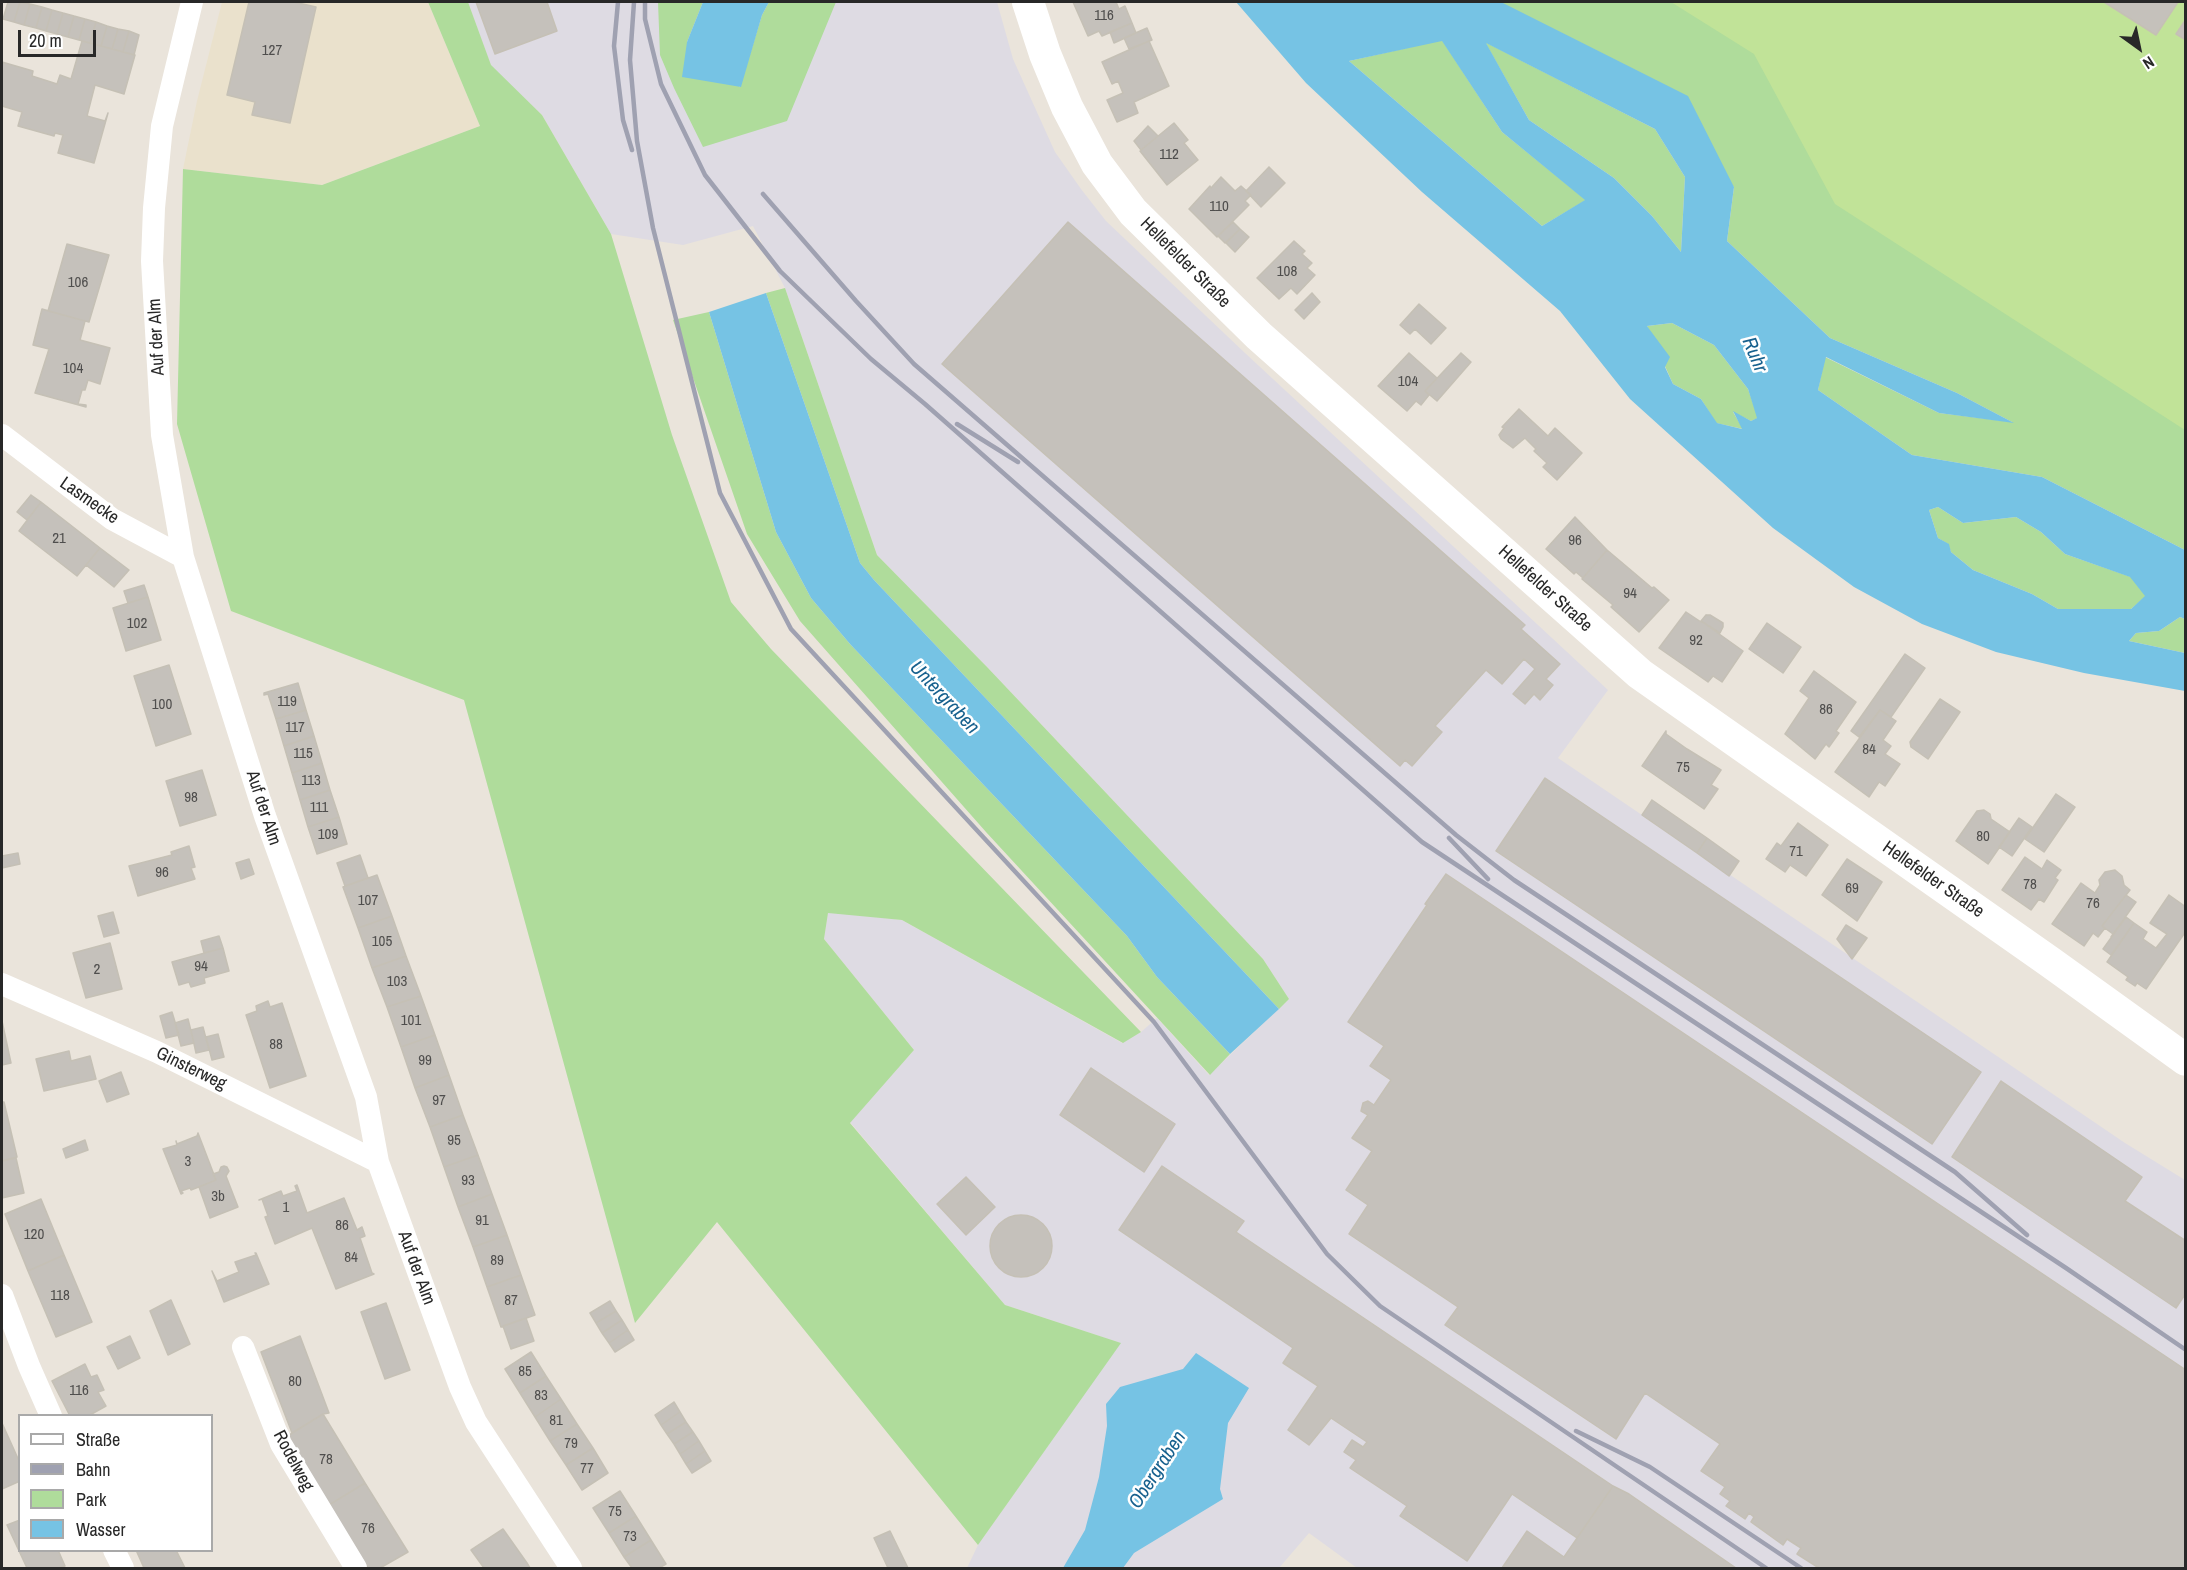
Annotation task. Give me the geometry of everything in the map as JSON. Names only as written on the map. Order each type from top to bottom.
[{"type":"street","name":"Auf der Alm","points":[[192,2],[162,126],[154,208],[152,261],[162,435],[183,557],[265,816],[366,1097],[378,1162],[464,1396],[476,1422],[571,1569]]},
{"type":"street","name":"Hellefelder Straße","points":[[1028,2],[1045,54],[1067,108],[1097,164],[1133,212],[1259,336],[1640,674],[2186,1060]]},
{"type":"street","name":"Lasmecke","points":[[2,435],[112,519],[183,557]]},
{"type":"street","name":"Ginsterweg","points":[[2,984],[157,1052],[378,1162]]},
{"type":"street","points":[[2,1295],[50,1414]]},
{"type":"street","name":"Rodelweg","points":[[243,1347],[281,1444],[356,1569]]},
{"type":"street","points":[[114,1552],[123,1569]]},
{"type":"shaded area","points":[[222,2],[428,2],[480,126],[322,185],[183,169],[197,101]]},
{"type":"shaded area","points":[[468,2],[997,2],[1013,59],[1055,152],[1106,221],[1608,690],[1558,758],[2125,1143],[2185,1180],[2185,1568],[1357,1568],[1309,1533],[1279,1568],[967,1568],[978,1545],[1120,1343],[1005,1305],[850,1122],[914,1050],[824,939],[828,912],[902,920],[1122,1043],[1141,1032],[1157,1018],[1209,1075],[1289,999],[1263,959],[988,668],[877,555],[785,288],[753,226],[683,245],[611,234],[542,115],[491,66]]},
{"type":"green space","points":[[428,2],[468,2],[491,65],[542,115],[611,234],[672,435],[731,602],[771,649],[1141,1032],[1123,1043],[902,920],[828,913],[824,939],[914,1050],[850,1123],[1005,1305],[1121,1343],[978,1545],[717,1222],[635,1323],[464,700],[231,611],[177,424],[183,169],[322,185],[480,126]]},
{"type":"green space","points":[[658,2],[703,2],[687,42],[740,87],[762,15],[769,2],[836,2],[787,121],[703,147],[660,55]]},
{"type":"green space","points":[[1501,2],[2185,2],[2185,550],[2042,477],[1912,455],[1818,390],[1825,357],[1939,413],[2012,422],[1957,393],[1830,338],[1727,241],[1734,187]]},
{"type":"green space","points":[[1671,2],[2185,2],[2185,430],[1835,204],[1754,54]]},
{"type":"green space","points":[[1442,40],[1502,132],[1586,200],[1542,226],[1349,61]]},
{"type":"green space","points":[[1485,42],[1655,129],[1685,177],[1681,252],[1652,216],[1614,178],[1529,120]]},
{"type":"green space","points":[[785,288],[877,555],[988,668],[1263,959],[1289,999],[1279,1009],[860,563],[766,293]]},
{"type":"green space","points":[[709,312],[776,532],[811,598],[850,644],[1127,936],[1157,977],[1230,1054],[1210,1075],[986,832],[800,621],[747,534],[673,320]]},
{"type":"green space","points":[[1672,323],[1714,345],[1748,389],[1758,418],[1751,421],[1733,412],[1743,429],[1716,423],[1701,399],[1673,384],[1647,326]]},
{"type":"green space","points":[[1938,507],[1963,523],[2016,517],[2041,532],[2065,554],[2131,577],[2146,596],[2131,609],[2058,609],[2032,594],[1973,570],[1951,552],[1948,544],[1938,538],[1929,510]]},
{"type":"green space","points":[[2180,617],[2185,619],[2185,653],[2129,641],[2136,633],[2159,631]]},
{"type":"water","points":[[703,2],[769,2],[762,15],[741,87],[682,77],[687,42]]},
{"type":"water","name":"Ruhr","points":[[1236,2],[1501,2],[1688,96],[1734,187],[1727,241],[1830,338],[1957,393],[2014,423],[1939,413],[1826,357],[1818,390],[1912,455],[2042,477],[2185,550],[2185,619],[2180,617],[2159,631],[2136,633],[2129,641],[2185,653],[2185,691],[2084,673],[1996,652],[1922,624],[1854,587],[1773,528],[1630,399],[1560,311],[1422,192],[1306,83]],"holes":[[[1442,41],[1502,132],[1585,200],[1542,226],[1349,61]],[[1486,43],[1655,129],[1685,177],[1681,252],[1652,216],[1614,178],[1529,120]],[[1672,323],[1714,345],[1748,389],[1757,418],[1751,421],[1733,411],[1742,429],[1717,423],[1701,399],[1673,384],[1665,367],[1670,357],[1647,326]],[[1938,507],[1963,523],[2016,517],[2041,532],[2065,554],[2130,577],[2145,596],[2131,609],[2058,609],[2032,594],[1973,570],[1951,552],[1949,544],[1938,538],[1929,510]]]},
{"type":"water","name":"Untergraben","points":[[766,293],[860,563],[1279,1009],[1230,1054],[1157,977],[1127,936],[850,644],[811,598],[776,532],[709,312]]},
{"type":"water","name":"Obergraben","points":[[1196,1353],[1249,1388],[1228,1423],[1220,1489],[1223,1499],[1134,1553],[1123,1568],[1063,1568],[1085,1530],[1099,1477],[1107,1426],[1106,1404],[1120,1387],[1183,1369]]},
{"type":"building","points":[[8,2],[20,2],[14,22],[3,19]]},
{"type":"building","points":[[20,2],[30,4],[24,25],[14,22]]},
{"type":"building","points":[[249,2],[294,2],[316,7],[290,123],[252,115],[255,102],[227,95]]},
{"type":"building","points":[[476,2],[547,2],[557,31],[495,54]]},
{"type":"building","points":[[1073,2],[1116,2],[1119,9],[1125,6],[1132,23],[1102,36],[1099,31],[1088,36]]},
{"type":"building","points":[[2104,2],[2178,2],[2156,35]]},
{"type":"building","points":[[30,4],[42,7],[36,28],[24,25]]},
{"type":"building","points":[[42,7],[52,10],[46,31],[36,28]]},
{"type":"building","points":[[52,10],[63,13],[57,34],[46,31]]},
{"type":"building","points":[[63,13],[74,16],[68,37],[57,34]]},
{"type":"building","points":[[74,16],[85,19],[79,40],[68,37]]},
{"type":"building","points":[[85,19],[96,22],[90,43],[79,40]]},
{"type":"building","points":[[2186,19],[2186,40],[2176,34]]},
{"type":"building","points":[[96,22],[107,26],[101,46],[90,43]]},
{"type":"building","points":[[1132,23],[1136,33],[1114,43],[1110,32]]},
{"type":"building","points":[[107,26],[118,29],[112,49],[101,46]]},
{"type":"building","points":[[1147,28],[1152,40],[1129,49],[1124,38]]},
{"type":"building","points":[[118,29],[129,31],[123,52],[112,49]]},
{"type":"building","points":[[129,31],[139,35],[134,55],[123,52]]},
{"type":"building","points":[[82,41],[135,55],[124,94],[95,85],[87,116],[105,121],[108,113],[94,163],[58,153],[63,135],[55,133],[54,136],[18,126],[22,112],[2,106],[2,62],[33,71],[32,76],[57,84],[60,75],[71,79]]},
{"type":"building","points":[[1149,41],[1169,86],[1134,102],[1138,113],[1117,122],[1107,100],[1123,93],[1118,81],[1112,84],[1102,62]]},
{"type":"building","points":[[1174,123],[1188,140],[1184,143],[1198,160],[1167,185],[1140,151]]},
{"type":"building","points":[[1148,126],[1158,136],[1141,150],[1134,141]]},
{"type":"building","points":[[1269,167],[1285,183],[1261,207],[1246,191]]},
{"type":"building","points":[[1221,177],[1235,191],[1241,186],[1251,195],[1245,201],[1249,205],[1217,237],[1189,209]]},
{"type":"building","points":[[1068,222],[1525,625],[1521,629],[1560,664],[1546,679],[1553,685],[1540,700],[1534,694],[1525,704],[1513,694],[1535,669],[1524,659],[1502,684],[1486,670],[1435,726],[1442,732],[1412,766],[1405,760],[1400,766],[942,364]]},
{"type":"building","points":[[1233,222],[1240,229],[1225,243],[1218,236]]},
{"type":"building","points":[[1240,229],[1249,237],[1235,252],[1226,243]]},
{"type":"building","points":[[1294,241],[1305,251],[1302,254],[1312,263],[1307,268],[1315,275],[1297,294],[1291,288],[1279,299],[1257,278]]},
{"type":"building","points":[[67,244],[109,255],[89,322],[48,311]]},
{"type":"building","points":[[1312,293],[1320,302],[1304,319],[1295,310]]},
{"type":"building","points":[[1419,304],[1446,328],[1431,344],[1415,329],[1410,334],[1400,325]]},
{"type":"building","points":[[42,309],[85,321],[80,340],[110,348],[100,384],[88,380],[85,390],[82,390],[78,404],[86,405],[86,407],[35,393],[49,349],[33,345]]},
{"type":"building","points":[[1409,353],[1437,378],[1425,391],[1429,395],[1421,405],[1416,401],[1407,411],[1378,386]]},
{"type":"building","points":[[1461,353],[1471,362],[1437,401],[1425,391]]},
{"type":"building","points":[[1519,409],[1548,436],[1555,428],[1582,453],[1557,480],[1543,467],[1547,463],[1534,451],[1536,449],[1525,438],[1513,448],[1501,439],[1499,435],[1504,428],[1502,427]]},
{"type":"building","points":[[31,495],[41,502],[27,520],[17,512]]},
{"type":"building","points":[[41,502],[100,548],[77,576],[19,531]]},
{"type":"building","points":[[1575,517],[1607,550],[1583,578],[1576,572],[1574,574],[1546,549]]},
{"type":"building","points":[[100,548],[129,570],[114,587],[86,565]]},
{"type":"building","points":[[1607,550],[1669,600],[1639,632],[1611,607],[1613,605],[1582,579]]},
{"type":"building","points":[[144,585],[148,597],[128,603],[124,591]]},
{"type":"building","points":[[148,597],[161,640],[126,651],[113,608]]},
{"type":"building","points":[[1686,612],[1743,651],[1722,682],[1713,676],[1708,682],[1659,648]]},
{"type":"building","points":[[1706,615],[1723,623],[1720,633],[1701,621]]},
{"type":"building","points":[[1767,623],[1801,647],[1783,673],[1749,649]]},
{"type":"building","points":[[1905,654],[1925,668],[1891,717],[1880,710],[1859,737],[1851,731]]},
{"type":"building","points":[[169,665],[191,734],[156,746],[134,676]]},
{"type":"building","points":[[1814,671],[1856,702],[1836,731],[1839,733],[1829,747],[1826,744],[1815,759],[1785,734],[1809,698],[1800,691]]},
{"type":"building","points":[[298,683],[306,710],[276,719],[268,694],[264,695],[264,693]]},
{"type":"building","points":[[1940,699],[1960,712],[1928,759],[1911,747],[1910,742]]},
{"type":"building","points":[[306,710],[314,736],[284,746],[276,719]]},
{"type":"building","points":[[1880,710],[1896,721],[1883,740],[1891,746],[1885,754],[1900,764],[1885,786],[1879,782],[1869,797],[1835,772]]},
{"type":"building","points":[[1666,731],[1666,734],[1687,749],[1721,770],[1711,785],[1718,789],[1704,809],[1642,766]]},
{"type":"building","points":[[314,736],[322,763],[292,773],[284,746]]},
{"type":"building","points":[[322,763],[330,790],[300,800],[292,773]]},
{"type":"building","points":[[202,770],[216,815],[180,826],[166,781]]},
{"type":"building","points":[[1545,778],[1981,1072],[1932,1144],[1496,851]]},
{"type":"building","points":[[330,790],[339,817],[308,827],[300,800]]},
{"type":"building","points":[[2056,794],[2075,807],[2044,852],[2025,839]]},
{"type":"building","points":[[1652,800],[1707,838],[1697,853],[1642,815]]},
{"type":"building","points":[[1984,810],[1990,814],[1991,819],[2010,832],[1988,864],[1956,841],[1977,811]]},
{"type":"building","points":[[339,817],[347,844],[317,854],[308,827]]},
{"type":"building","points":[[2019,818],[2032,827],[2012,856],[1999,847]]},
{"type":"building","points":[[1798,823],[1828,845],[1806,876],[1790,865],[1785,872],[1766,859],[1777,843],[1781,846]]},
{"type":"building","points":[[1707,838],[1739,861],[1729,876],[1697,853]]},
{"type":"building","points":[[189,846],[195,867],[191,868],[195,879],[138,896],[129,866],[172,855],[171,852]]},
{"type":"building","points":[[18,853],[20,864],[2,868],[2,856]]},
{"type":"building","points":[[360,855],[368,878],[345,886],[337,863]]},
{"type":"building","points":[[2025,857],[2042,869],[2047,860],[2061,870],[2055,878],[2058,880],[2044,902],[2039,899],[2031,910],[2002,890]]},
{"type":"building","points":[[249,859],[254,874],[241,879],[236,863]]},
{"type":"building","points":[[1847,859],[1882,882],[1857,921],[1822,895]]},
{"type":"building","points":[[2115,870],[2122,876],[2124,885],[2130,890],[2102,926],[2105,928],[2098,937],[2093,933],[2084,946],[2052,924],[2081,883],[2095,893],[2100,885],[2099,880],[2105,872]]},
{"type":"building","points":[[1446,874],[2186,1370],[2186,1568],[1819,1568],[1797,1554],[1801,1548],[1787,1539],[1783,1545],[1751,1522],[1754,1517],[1749,1513],[1745,1519],[1726,1506],[1730,1501],[1720,1494],[1725,1487],[1701,1471],[1720,1444],[1645,1393],[1616,1439],[1445,1325],[1458,1307],[1349,1234],[1368,1205],[1346,1190],[1372,1151],[1352,1138],[1368,1115],[1361,1111],[1363,1103],[1368,1101],[1374,1105],[1391,1080],[1370,1066],[1384,1046],[1348,1022]]},
{"type":"building","points":[[377,875],[392,916],[358,928],[343,887]]},
{"type":"building","points":[[2126,895],[2136,902],[2111,937],[2113,934],[2102,926]]},
{"type":"building","points":[[2169,895],[2186,907],[2186,931],[2146,989],[2137,983],[2135,986],[2126,980],[2128,977],[2107,962],[2134,923],[2147,932],[2143,939],[2156,948],[2167,934],[2150,923]]},
{"type":"building","points":[[113,912],[119,933],[104,937],[98,916]]},
{"type":"building","points":[[392,916],[406,956],[372,968],[358,928]]},
{"type":"building","points":[[2126,917],[2134,923],[2111,955],[2103,949]]},
{"type":"building","points":[[1846,925],[1867,938],[1852,959],[1837,939]]},
{"type":"building","points":[[219,936],[223,948],[204,953],[201,941]]},
{"type":"building","points":[[110,943],[122,989],[86,998],[73,953]]},
{"type":"building","points":[[223,948],[229,971],[204,978],[205,983],[191,987],[189,982],[179,985],[172,962]]},
{"type":"building","points":[[406,956],[421,996],[387,1007],[372,968]]},
{"type":"building","points":[[421,996],[435,1035],[401,1047],[387,1007]]},
{"type":"building","points":[[268,1001],[270,1007],[282,1003],[306,1076],[270,1088],[246,1015],[257,1011],[256,1006]]},
{"type":"building","points":[[172,1012],[179,1035],[166,1038],[160,1016]]},
{"type":"building","points":[[188,1019],[194,1043],[181,1046],[175,1023]]},
{"type":"building","points":[[2,1021],[11,1063],[2,1065]]},
{"type":"building","points":[[203,1027],[209,1050],[196,1053],[191,1030]]},
{"type":"building","points":[[218,1034],[224,1057],[212,1060],[206,1037]]},
{"type":"building","points":[[435,1035],[449,1075],[415,1088],[401,1047]]},
{"type":"building","points":[[69,1051],[71,1061],[90,1056],[96,1079],[44,1091],[36,1059]]},
{"type":"building","points":[[1091,1068],[1175,1124],[1144,1172],[1060,1115]]},
{"type":"building","points":[[121,1072],[129,1094],[107,1102],[99,1081]]},
{"type":"building","points":[[449,1075],[463,1115],[430,1127],[415,1088]]},
{"type":"building","points":[[2001,1081],[2142,1177],[2125,1201],[2186,1241],[2186,1293],[2176,1308],[1952,1157]]},
{"type":"building","points":[[2,1102],[4,1102],[17,1157],[2,1161]]},
{"type":"building","points":[[463,1115],[478,1155],[444,1167],[430,1127]]},
{"type":"building","points":[[198,1133],[216,1180],[191,1190],[190,1188],[181,1191],[183,1193],[181,1194],[163,1149],[177,1145],[176,1141],[177,1144],[197,1136]]},
{"type":"building","points":[[85,1140],[88,1150],[66,1158],[63,1149]]},
{"type":"building","points":[[478,1155],[492,1194],[458,1207],[444,1167]]},
{"type":"building","points":[[16,1158],[24,1193],[2,1198],[2,1161]]},
{"type":"building","points":[[224,1166],[229,1171],[226,1176],[238,1207],[210,1218],[199,1187],[216,1180],[213,1174],[219,1172]]},
{"type":"building","points":[[1162,1166],[1244,1221],[1236,1232],[1613,1486],[1577,1538],[1512,1494],[1467,1561],[1400,1516],[1407,1506],[1350,1468],[1356,1460],[1344,1452],[1352,1440],[1363,1447],[1367,1442],[1331,1418],[1309,1445],[1288,1430],[1318,1386],[1283,1363],[1293,1348],[1119,1230]]},
{"type":"building","points":[[966,1177],[995,1207],[966,1235],[937,1204]]},
{"type":"building","points":[[297,1185],[307,1213],[344,1198],[357,1230],[362,1227],[365,1236],[360,1238],[374,1274],[336,1289],[312,1228],[275,1244],[265,1217],[268,1216],[262,1199],[259,1200],[281,1191],[283,1196],[297,1191],[295,1186]]},
{"type":"building","points":[[492,1194],[507,1235],[473,1247],[458,1207]]},
{"type":"building","points":[[41,1199],[64,1255],[28,1271],[5,1214]]},
{"type":"building","points":[[1015,1215],[1027,1215],[1043,1224],[1050,1234],[1052,1246],[1050,1258],[1043,1268],[1027,1277],[1015,1277],[1004,1272],[995,1263],[990,1252],[990,1240],[995,1229],[1004,1220]]},
{"type":"building","points":[[507,1235],[521,1275],[487,1287],[473,1247]]},
{"type":"building","points":[[256,1253],[269,1284],[224,1302],[212,1271],[217,1281],[239,1272],[235,1262],[256,1255]]},
{"type":"building","points":[[64,1255],[92,1322],[56,1337],[28,1271]]},
{"type":"building","points":[[521,1275],[535,1315],[501,1327],[487,1287]]},
{"type":"building","points":[[171,1300],[190,1344],[168,1355],[150,1311]]},
{"type":"building","points":[[610,1301],[616,1311],[596,1323],[590,1313]]},
{"type":"building","points":[[386,1303],[410,1370],[385,1379],[361,1312]]},
{"type":"building","points":[[616,1311],[622,1320],[602,1333],[596,1323]]},
{"type":"building","points":[[526,1318],[534,1341],[511,1349],[503,1326]]},
{"type":"building","points":[[622,1320],[628,1330],[609,1343],[602,1333]]},
{"type":"building","points":[[628,1330],[634,1340],[615,1352],[609,1343]]},
{"type":"building","points":[[130,1336],[140,1358],[118,1369],[107,1347]]},
{"type":"building","points":[[300,1336],[329,1413],[323,1414],[292,1433],[261,1352]]},
{"type":"building","points":[[531,1352],[546,1376],[520,1393],[505,1369]]},
{"type":"building","points":[[85,1364],[91,1377],[97,1375],[104,1390],[98,1392],[106,1406],[92,1414],[69,1414],[52,1381]]},
{"type":"building","points":[[546,1376],[561,1399],[535,1417],[520,1393]]},
{"type":"building","points":[[561,1399],[577,1424],[550,1441],[535,1417]]},
{"type":"building","points":[[674,1402],[680,1412],[661,1425],[655,1415]]},
{"type":"building","points":[[680,1412],[686,1422],[667,1434],[661,1425]]},
{"type":"building","points":[[323,1414],[365,1483],[329,1505],[286,1437]]},
{"type":"building","points":[[686,1422],[693,1432],[674,1444],[667,1434]]},
{"type":"building","points":[[2,1423],[18,1459],[18,1482],[2,1489]]},
{"type":"building","points":[[577,1424],[593,1448],[566,1465],[550,1441]]},
{"type":"building","points":[[693,1432],[699,1441],[680,1454],[674,1444]]},
{"type":"building","points":[[699,1441],[705,1451],[686,1464],[680,1454]]},
{"type":"building","points":[[593,1448],[608,1473],[582,1490],[566,1465]]},
{"type":"building","points":[[705,1451],[711,1461],[692,1473],[686,1464]]},
{"type":"building","points":[[365,1483],[408,1552],[380,1568],[368,1568],[329,1505]]},
{"type":"building","points":[[1613,1486],[1629,1494],[1736,1568],[1502,1568],[1527,1531],[1564,1557]]},
{"type":"building","points":[[620,1491],[636,1516],[609,1533],[593,1508]]},
{"type":"building","points":[[636,1516],[651,1540],[624,1557],[609,1533]]},
{"type":"building","points":[[18,1521],[18,1549],[7,1525]]},
{"type":"building","points":[[503,1529],[530,1568],[484,1568],[471,1550]]},
{"type":"building","points":[[890,1531],[908,1568],[888,1568],[874,1538]]},
{"type":"building","points":[[651,1540],[666,1564],[659,1568],[632,1568],[624,1557]]},
{"type":"building","points":[[20,1552],[59,1552],[65,1566],[58,1568],[27,1568]]},
{"type":"building","points":[[137,1552],[177,1552],[185,1568],[144,1568]]},
{"type":"railway","points":[[618,2],[614,46],[623,120],[632,150]]},
{"type":"railway","points":[[634,2],[630,60],[637,141],[653,228],[720,493],[791,629],[1154,1022],[1327,1254],[1380,1306],[1766,1568]]},
{"type":"railway","points":[[645,2],[645,19],[661,84],[705,175],[780,271],[871,359],[1422,842],[2066,1268],[2186,1350]]},
{"type":"railway","points":[[763,194],[914,364],[1456,835],[1514,880],[1955,1172],[2027,1235]]},
{"type":"railway","points":[[957,424],[1018,462]]},
{"type":"railway","points":[[1449,838],[1488,879]]},
{"type":"railway","points":[[1576,1431],[1650,1467],[1801,1568]]}]
